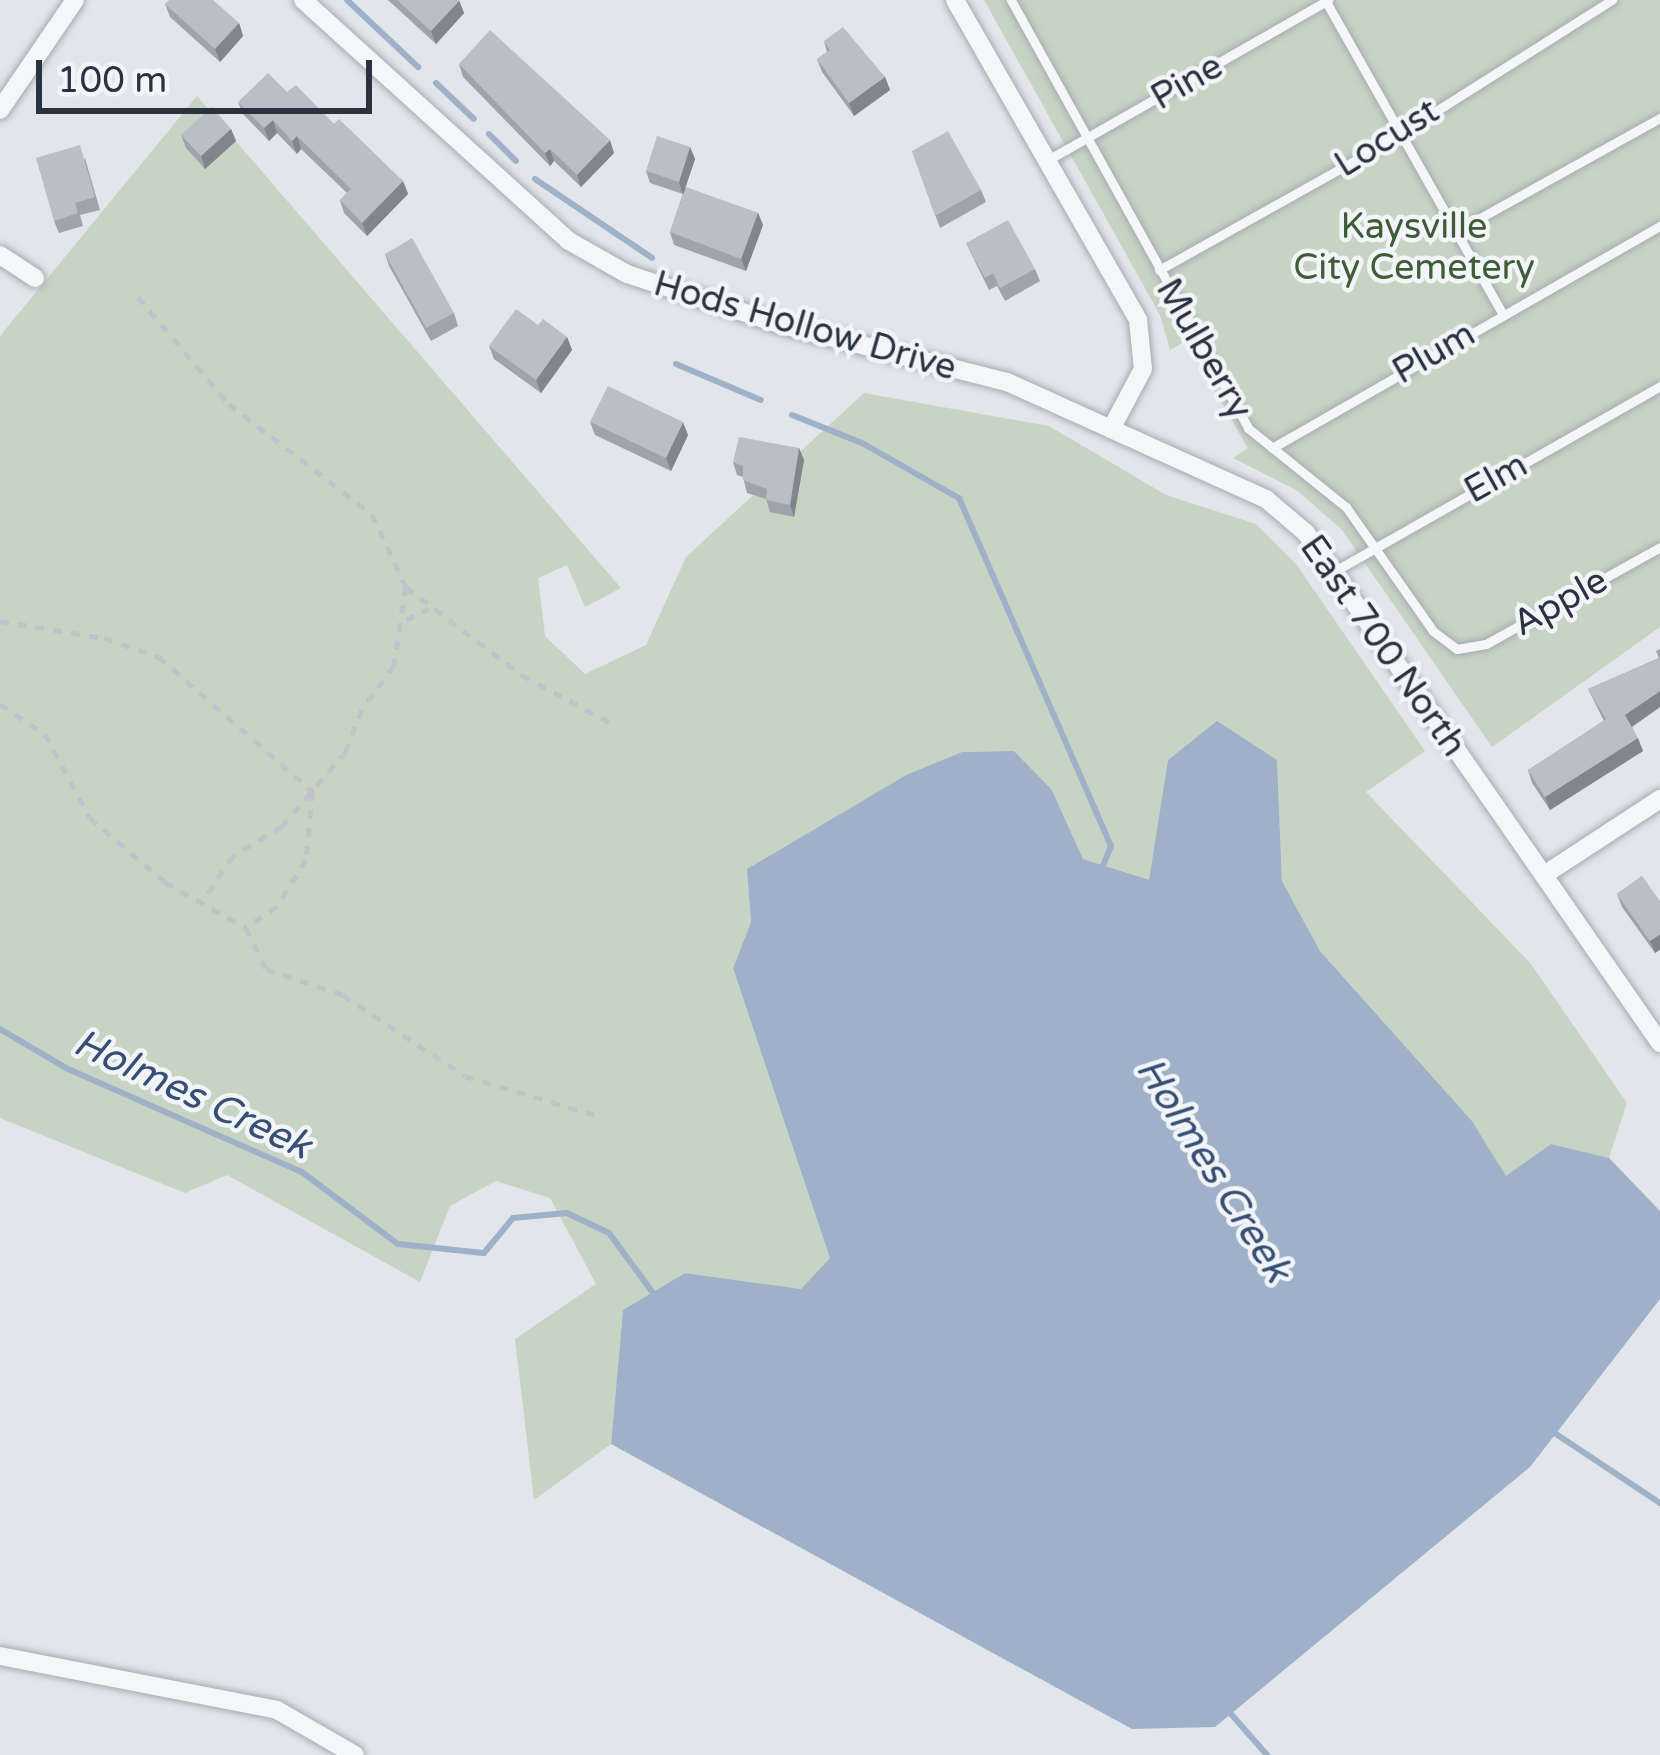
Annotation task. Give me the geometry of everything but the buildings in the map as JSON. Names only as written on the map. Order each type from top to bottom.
[{"type":"street","points":[[0,110],[75,0]]},
{"type":"street","name":"Hods Hollow Drive","points":[[303,0],[569,241],[627,274],[779,324],[1007,382],[1111,429]]},
{"type":"street","points":[[955,0],[1138,320],[1143,369],[1111,429]]},
{"type":"street","points":[[0,255],[35,278]]},
{"type":"street","name":"East 700 North","points":[[1111,429],[1266,500],[1306,533],[1660,1043]]},
{"type":"street","points":[[1544,874],[1660,799]]},
{"type":"street","points":[[0,1656],[277,1711],[355,1755]]},
{"type":"lane","name":"Mulberry","points":[[1011,0],[1248,428],[1323,483],[1378,544],[1432,631],[1457,649]]},
{"type":"lane","name":"Locust","points":[[1159,270],[1612,0]]},
{"type":"lane","name":"Pine","points":[[1045,162],[1326,1]]},
{"type":"lane","points":[[1326,1],[1502,315]]},
{"type":"lane","points":[[1456,232],[1660,118]]},
{"type":"lane","name":"Plum","points":[[1272,448],[1660,226]]},
{"type":"lane","name":"Elm","points":[[1333,572],[1660,386]]},
{"type":"lane","name":"Apple","points":[[1457,649],[1486,644],[1660,547]]},
{"type":"path","points":[[138,297],[229,404],[372,514],[406,587],[428,610],[522,675],[609,722]]},
{"type":"path","points":[[202,904],[233,856],[282,827],[313,792],[394,666],[405,621],[406,587]]},
{"type":"path","points":[[405,621],[428,610]]},
{"type":"path","points":[[0,621],[104,638],[159,657],[313,792]]},
{"type":"path","points":[[0,704],[45,734],[90,818],[202,904],[246,928],[266,969],[343,995],[465,1076],[598,1116]]},
{"type":"path","points":[[246,928],[277,907],[306,860],[313,792]]},
{"type":"green space","name":"Kaysville City Cemetery","points":[[984,0],[1660,0],[1660,627],[1492,747],[1342,530],[1298,491],[1233,458],[1248,448],[1186,341],[1170,350],[1160,315]]},
{"type":"green space","points":[[197,96],[621,588],[585,607],[567,565],[538,578],[545,636],[585,674],[646,645],[686,557],[864,393],[1049,426],[1166,495],[1256,524],[1296,564],[1425,751],[1366,792],[1531,964],[1627,1103],[1609,1158],[1551,1144],[1506,1177],[1472,1121],[1320,951],[1282,881],[1277,760],[1168,760],[1149,881],[1083,859],[1052,790],[1014,751],[962,752],[906,775],[747,869],[751,922],[733,968],[831,1258],[801,1289],[685,1273],[623,1310],[611,1444],[534,1500],[515,1339],[596,1284],[550,1198],[496,1181],[450,1206],[420,1282],[227,1175],[185,1193],[0,1118],[0,336]]},
{"type":"water","points":[[1217,721],[1277,760],[1282,881],[1320,951],[1472,1121],[1506,1176],[1551,1144],[1609,1158],[1660,1211],[1660,1299],[1530,1467],[1215,1727],[1132,1729],[611,1444],[623,1310],[685,1273],[801,1289],[830,1258],[733,968],[751,922],[747,869],[906,775],[962,752],[1014,751],[1052,790],[1083,859],[1149,880],[1168,760]]},
{"type":"waterway","points":[[347,0],[418,67]]},
{"type":"waterway","points":[[436,83],[474,119]]},
{"type":"waterway","points":[[489,134],[516,161]]},
{"type":"waterway","points":[[535,179],[652,258]]},
{"type":"waterway","points":[[676,364],[761,400]]},
{"type":"waterway","points":[[792,415],[862,443],[959,498],[1111,846],[1102,868]]},
{"type":"waterway","name":"Holmes Creek","points":[[0,1029],[68,1069],[302,1172],[398,1244],[484,1253],[513,1218],[567,1213],[609,1233],[656,1297]]},
{"type":"waterway","name":"Holmes Creek","points":[[1553,1432],[1660,1503]]},
{"type":"waterway","points":[[1231,1714],[1267,1755]]}]
